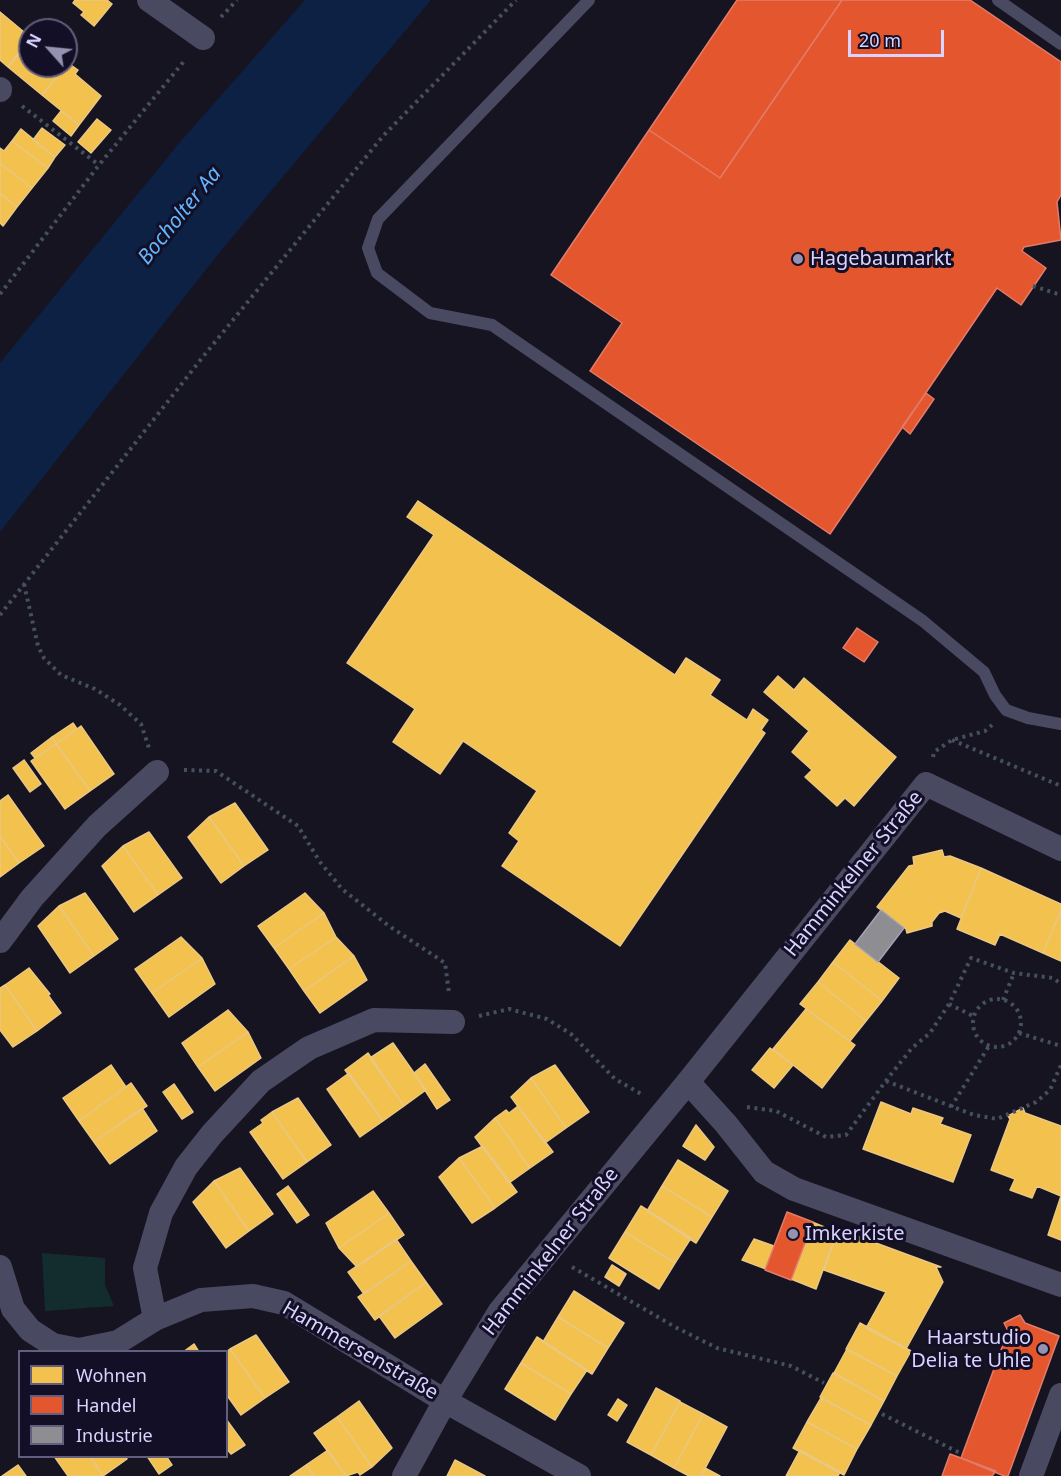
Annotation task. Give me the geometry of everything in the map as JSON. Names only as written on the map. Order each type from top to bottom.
[{"type":"street","points":[[149,0],[203,38]]},
{"type":"street","points":[[0,940],[32,898],[97,826],[157,772]]},
{"type":"street","name":"Hamminkelner Straße","points":[[404,1476],[445,1401],[500,1311],[688,1082],[926,784],[1061,849]]},
{"type":"street","points":[[155,1319],[145,1268],[161,1213],[186,1167],[212,1134],[261,1081],[309,1048],[374,1020],[453,1022]]},
{"type":"street","points":[[688,1082],[764,1172],[794,1188],[1061,1285]]},
{"type":"street","name":"Hammersenstraße","points":[[1,1275],[13,1309],[30,1330],[53,1345],[79,1350],[118,1342],[155,1319],[201,1300],[253,1296],[285,1303],[445,1401],[579,1476]]},
{"type":"street","points":[[1031,1476],[1061,1395]]},
{"type":"lane","points":[[590,0],[378,219],[368,249],[377,273],[430,313],[492,325],[923,621],[984,672],[995,695],[1006,710],[1028,718],[1061,724]]},
{"type":"lane","points":[[998,0],[1061,44]]},
{"type":"path","points":[[0,294],[99,165],[237,0]]},
{"type":"path","points":[[0,615],[202,358],[383,136],[516,0]]},
{"type":"path","points":[[0,89],[99,165]]},
{"type":"path","points":[[1033,286],[1061,295]]},
{"type":"path","points":[[24,584],[38,646],[44,658],[61,675],[95,689],[120,705],[141,724],[157,772],[216,771],[298,826],[320,862],[342,889],[389,926],[445,963],[453,1022],[509,1009],[547,1019],[571,1034],[615,1079],[666,1107]]},
{"type":"path","points":[[926,784],[934,752],[952,740],[986,731],[1006,710]]},
{"type":"path","points":[[952,740],[1061,786]]},
{"type":"path","points":[[714,1110],[753,1106],[776,1111],[826,1137],[846,1135],[912,1048],[930,1033],[949,1004],[971,958],[1014,973],[1053,978],[1061,984]]},
{"type":"path","points":[[1003,1000],[1014,973]]},
{"type":"path","points":[[989,1000],[1003,1000],[1018,1010],[1021,1021],[1019,1033],[1012,1042],[1001,1047],[989,1046],[975,1035],[972,1026],[973,1016],[979,1006],[989,1000]]},
{"type":"path","points":[[949,1004],[973,1016]]},
{"type":"path","points":[[1019,1033],[1061,1046]]},
{"type":"path","points":[[951,1107],[989,1046]]},
{"type":"path","points":[[886,1081],[974,1115],[997,1119],[1036,1102],[1050,1090],[1061,1065]]},
{"type":"path","points":[[549,1253],[675,1327],[717,1348],[791,1366],[824,1383]]},
{"type":"path","points":[[882,1414],[960,1453]]},
{"type":"green space","points":[[42,1253],[105,1258],[105,1285],[114,1306],[45,1311]]},
{"type":"water","name":"Bocholter Aa","points":[[305,0],[431,0],[219,253],[0,532],[0,363],[180,142]]},
{"type":"building: Wohnen","points":[[75,0],[107,0],[112,4],[94,26],[81,15],[84,12],[73,3]]},
{"type":"building: Wohnen","points":[[0,12],[18,27],[18,53],[8,67],[0,60]]},
{"type":"building: Wohnen","points":[[18,55],[18,75],[8,67]]},
{"type":"building: Wohnen","points":[[78,77],[101,96],[79,125],[42,95],[56,78]]},
{"type":"building: Wohnen","points":[[21,78],[56,78],[42,95]]},
{"type":"building: Wohnen","points":[[61,111],[79,125],[71,136],[53,121]]},
{"type":"building: Wohnen","points":[[97,119],[111,130],[91,153],[78,142]]},
{"type":"building: Wohnen","points":[[42,128],[65,145],[55,157],[33,140]]},
{"type":"building: Wohnen","points":[[21,129],[55,157],[48,168],[12,141]]},
{"type":"building: Wohnen","points":[[12,141],[48,168],[32,188],[0,163],[0,148],[4,151]]},
{"type":"building: Wohnen","points":[[0,163],[32,188],[17,207],[0,193]]},
{"type":"building: Wohnen","points":[[0,193],[17,207],[3,226],[0,223]]},
{"type":"building: Wohnen","points":[[418,501],[675,675],[686,658],[720,680],[710,695],[747,720],[753,709],[768,720],[761,730],[765,733],[620,946],[502,866],[519,841],[509,833],[537,791],[463,741],[440,774],[393,742],[415,709],[347,663],[434,535],[407,517]]},
{"type":"building: Wohnen","points":[[778,676],[794,690],[804,678],[896,757],[854,806],[845,798],[837,806],[805,777],[812,770],[792,752],[809,731],[764,692]]},
{"type":"building: Wohnen","points":[[73,723],[77,729],[56,744],[52,737]]},
{"type":"building: Wohnen","points":[[81,726],[114,774],[90,791],[56,744]]},
{"type":"building: Wohnen","points":[[52,737],[56,744],[35,758],[31,753]]},
{"type":"building: Wohnen","points":[[56,744],[90,791],[65,809],[31,761]]},
{"type":"building: Wohnen","points":[[24,760],[41,784],[30,792],[13,768]]},
{"type":"building: Wohnen","points":[[8,795],[44,846],[19,863],[0,836],[0,801]]},
{"type":"building: Wohnen","points":[[235,803],[268,850],[244,866],[209,817]]},
{"type":"building: Wohnen","points":[[209,817],[244,866],[221,883],[188,837]]},
{"type":"building: Wohnen","points":[[149,832],[182,878],[158,895],[123,846]]},
{"type":"building: Wohnen","points":[[0,836],[19,863],[0,877]]},
{"type":"building: Wohnen","points":[[123,846],[158,895],[134,912],[102,866]]},
{"type":"building: Wohnen","points":[[942,850],[944,857],[950,856],[981,868],[961,918],[945,911],[939,913],[932,922],[932,926],[907,933],[906,929],[877,907],[909,866],[914,865],[913,857]]},
{"type":"building: Wohnen","points":[[981,868],[1061,904],[1061,910],[1043,953],[1000,934],[995,945],[957,929]]},
{"type":"building: Wohnen","points":[[85,893],[118,939],[94,956],[59,906]]},
{"type":"building: Wohnen","points":[[305,893],[324,913],[274,948],[258,926]]},
{"type":"building: Wohnen","points":[[59,906],[94,956],[70,973],[38,926]]},
{"type":"building: Wohnen","points":[[1061,910],[1061,961],[1043,953]]},
{"type":"building: Wohnen","points":[[324,913],[336,937],[289,969],[274,948]]},
{"type":"building: Wohnen","points":[[181,937],[202,958],[152,993],[135,969]]},
{"type":"building: Wohnen","points":[[336,937],[354,956],[304,991],[289,969]]},
{"type":"building: Wohnen","points":[[850,940],[899,978],[882,1001],[833,962]]},
{"type":"building: Wohnen","points":[[354,956],[367,980],[320,1013],[304,991]]},
{"type":"building: Wohnen","points":[[202,958],[215,984],[169,1017],[152,993]]},
{"type":"building: Wohnen","points":[[833,962],[882,1001],[866,1021],[818,982]]},
{"type":"building: Wohnen","points":[[29,968],[50,994],[48,995],[61,1013],[37,1031],[5,985]]},
{"type":"building: Wohnen","points":[[818,982],[866,1021],[850,1041],[800,1004]]},
{"type":"building: Wohnen","points":[[5,985],[37,1031],[13,1047],[0,1030],[0,988]]},
{"type":"building: Wohnen","points":[[806,1009],[855,1045],[822,1088],[773,1049]]},
{"type":"building: Wohnen","points":[[228,1010],[248,1032],[198,1067],[182,1043]]},
{"type":"building: Wohnen","points":[[248,1032],[261,1058],[215,1091],[198,1067]]},
{"type":"building: Wohnen","points":[[393,1043],[426,1090],[404,1106],[370,1058]]},
{"type":"building: Wohnen","points":[[770,1048],[793,1065],[774,1088],[752,1070]]},
{"type":"building: Wohnen","points":[[368,1053],[404,1106],[383,1121],[345,1070]]},
{"type":"building: Wohnen","points":[[425,1064],[450,1100],[437,1109],[414,1073]]},
{"type":"building: Wohnen","points":[[111,1065],[126,1087],[79,1121],[63,1098]]},
{"type":"building: Wohnen","points":[[555,1065],[589,1112],[566,1128],[531,1078]]},
{"type":"building: Wohnen","points":[[349,1073],[383,1121],[360,1137],[327,1089]]},
{"type":"building: Wohnen","points":[[531,1078],[566,1128],[545,1143],[511,1097]]},
{"type":"building: Wohnen","points":[[131,1083],[147,1106],[94,1142],[79,1121]]},
{"type":"building: Wohnen","points":[[174,1084],[193,1112],[182,1119],[163,1092]]},
{"type":"building: Wohnen","points":[[298,1098],[331,1145],[307,1162],[272,1112]]},
{"type":"building: Wohnen","points":[[881,1102],[911,1114],[913,1108],[943,1118],[940,1124],[971,1135],[953,1182],[863,1149]]},
{"type":"building: Wohnen","points":[[518,1106],[553,1152],[530,1168],[495,1118],[506,1110],[509,1113]]},
{"type":"building: Wohnen","points":[[142,1108],[157,1131],[110,1164],[94,1142]]},
{"type":"building: Wohnen","points":[[1023,1108],[1025,1113],[1061,1126],[1061,1196],[1037,1186],[1032,1198],[1010,1190],[1015,1179],[991,1170],[1010,1119],[1008,1116]]},
{"type":"building: Wohnen","points":[[272,1112],[307,1162],[283,1179],[250,1132],[263,1123],[261,1120]]},
{"type":"building: Wohnen","points":[[495,1118],[530,1168],[509,1183],[475,1137]]},
{"type":"building: Wohnen","points":[[696,1125],[714,1147],[705,1160],[683,1146]]},
{"type":"building: Wohnen","points":[[483,1146],[517,1192],[495,1208],[459,1158]]},
{"type":"building: Wohnen","points":[[459,1158],[495,1208],[472,1223],[439,1177]]},
{"type":"building: Wohnen","points":[[678,1160],[728,1191],[712,1217],[662,1186]]},
{"type":"building: Wohnen","points":[[240,1168],[273,1214],[249,1231],[214,1181]]},
{"type":"building: Wohnen","points":[[214,1181],[249,1231],[226,1248],[193,1202]]},
{"type":"building: Wohnen","points":[[288,1186],[309,1215],[297,1223],[277,1194]]},
{"type":"building: Wohnen","points":[[662,1186],[712,1217],[696,1243],[647,1211]]},
{"type":"building: Wohnen","points":[[373,1191],[389,1213],[339,1248],[326,1223]]},
{"type":"building: Wohnen","points":[[1061,1196],[1061,1240],[1048,1235]]},
{"type":"building: Wohnen","points":[[641,1206],[691,1238],[675,1263],[625,1232]]},
{"type":"building: Wohnen","points":[[389,1213],[404,1235],[357,1267],[339,1248]]},
{"type":"building: Wohnen","points":[[812,1222],[837,1232],[816,1289],[791,1279]]},
{"type":"building: Wohnen","points":[[838,1229],[941,1267],[936,1267],[943,1282],[906,1349],[866,1328],[886,1292],[824,1270]]},
{"type":"building: Wohnen","points":[[625,1232],[675,1263],[659,1289],[609,1258]]},
{"type":"building: Wohnen","points":[[396,1239],[411,1261],[364,1294],[348,1272]]},
{"type":"building: Wohnen","points":[[754,1239],[774,1246],[766,1269],[742,1260]]},
{"type":"building: Wohnen","points":[[411,1261],[426,1282],[375,1320],[358,1297]]},
{"type":"building: Wohnen","points":[[612,1265],[626,1274],[619,1286],[605,1277]]},
{"type":"building: Wohnen","points":[[426,1282],[442,1304],[395,1338],[379,1316]]},
{"type":"building: Wohnen","points":[[574,1291],[624,1323],[608,1348],[558,1317]]},
{"type":"building: Wohnen","points":[[558,1317],[608,1348],[592,1374],[543,1342]]},
{"type":"building: Wohnen","points":[[860,1323],[911,1351],[897,1376],[846,1349]]},
{"type":"building: Wohnen","points":[[256,1335],[289,1382],[265,1398],[230,1349]]},
{"type":"building: Wohnen","points":[[537,1337],[587,1370],[571,1394],[521,1363]]},
{"type":"building: Wohnen","points":[[194,1344],[198,1350],[186,1350]]},
{"type":"building: Wohnen","points":[[230,1349],[265,1398],[241,1415],[228,1397],[228,1350]]},
{"type":"building: Wohnen","points":[[847,1349],[897,1376],[884,1401],[834,1373]]},
{"type":"building: Wohnen","points":[[521,1363],[571,1394],[555,1420],[505,1389]]},
{"type":"building: Wohnen","points":[[833,1373],[884,1401],[871,1425],[820,1397]]},
{"type":"building: Wohnen","points":[[656,1388],[680,1401],[651,1455],[627,1442]]},
{"type":"building: Wohnen","points":[[821,1398],[871,1425],[857,1449],[807,1422]]},
{"type":"building: Wohnen","points":[[618,1399],[627,1405],[617,1421],[608,1415]]},
{"type":"building: Wohnen","points":[[359,1401],[392,1448],[372,1467],[337,1417]]},
{"type":"building: Wohnen","points":[[680,1402],[703,1414],[674,1468],[651,1455]]},
{"type":"building: Wohnen","points":[[703,1414],[727,1427],[701,1476],[689,1476],[674,1468]]},
{"type":"building: Wohnen","points":[[337,1417],[372,1467],[360,1475],[358,1472],[346,1476],[314,1433]]},
{"type":"building: Wohnen","points":[[228,1422],[245,1445],[231,1454],[228,1450]]},
{"type":"building: Wohnen","points":[[807,1422],[857,1449],[844,1475],[793,1448]]},
{"type":"building: Wohnen","points":[[328,1450],[346,1476],[314,1476],[306,1465]]},
{"type":"building: Wohnen","points":[[800,1450],[840,1472],[838,1476],[786,1476]]},
{"type":"building: Wohnen","points":[[55,1458],[91,1458],[103,1476],[68,1476]]},
{"type":"building: Wohnen","points":[[91,1458],[126,1458],[127,1459],[103,1476]]},
{"type":"building: Wohnen","points":[[148,1458],[167,1458],[172,1465],[159,1474]]},
{"type":"building: Wohnen","points":[[455,1460],[485,1476],[447,1476]]},
{"type":"building: Wohnen","points":[[18,1465],[26,1476],[2,1476]]},
{"type":"building: Wohnen","points":[[306,1465],[314,1476],[290,1476]]},
{"type":"building: Wohnen","points":[[705,1468],[720,1476],[701,1476]]},
{"type":"building: Handel","points":[[737,0],[842,0],[720,178],[649,130]]},
{"type":"building: Handel","name":"Hagebaumarkt","points":[[842,0],[970,0],[1061,62],[1061,195],[1057,202],[1061,240],[1024,247],[1022,251],[1046,268],[1021,305],[997,288],[830,534],[590,371],[622,323],[551,275],[649,130],[720,178]]},
{"type":"building: Handel","points":[[926,393],[934,399],[910,434],[902,427]]},
{"type":"building: Handel","points":[[857,628],[878,642],[864,662],[843,648]]},
{"type":"building: Handel","name":"Imkerkiste","points":[[787,1212],[813,1222],[791,1280],[765,1270]]},
{"type":"building: Handel","points":[[1020,1315],[1025,1323],[1059,1336],[1008,1476],[1004,1476],[961,1458],[1008,1331],[1004,1323]]},
{"type":"building: Handel","points":[[950,1454],[996,1471],[992,1476],[942,1476]]},
{"type":"building: Industrie","points":[[881,910],[904,928],[878,962],[855,944]]},
{"type":"place","name":"Hagebaumarkt","points":[[798,259]]},
{"type":"place","name":"Imkerkiste","points":[[793,1234]]},
{"type":"place","name":"Haarstudio Delia te Uhle","points":[[1043,1349]]}]
